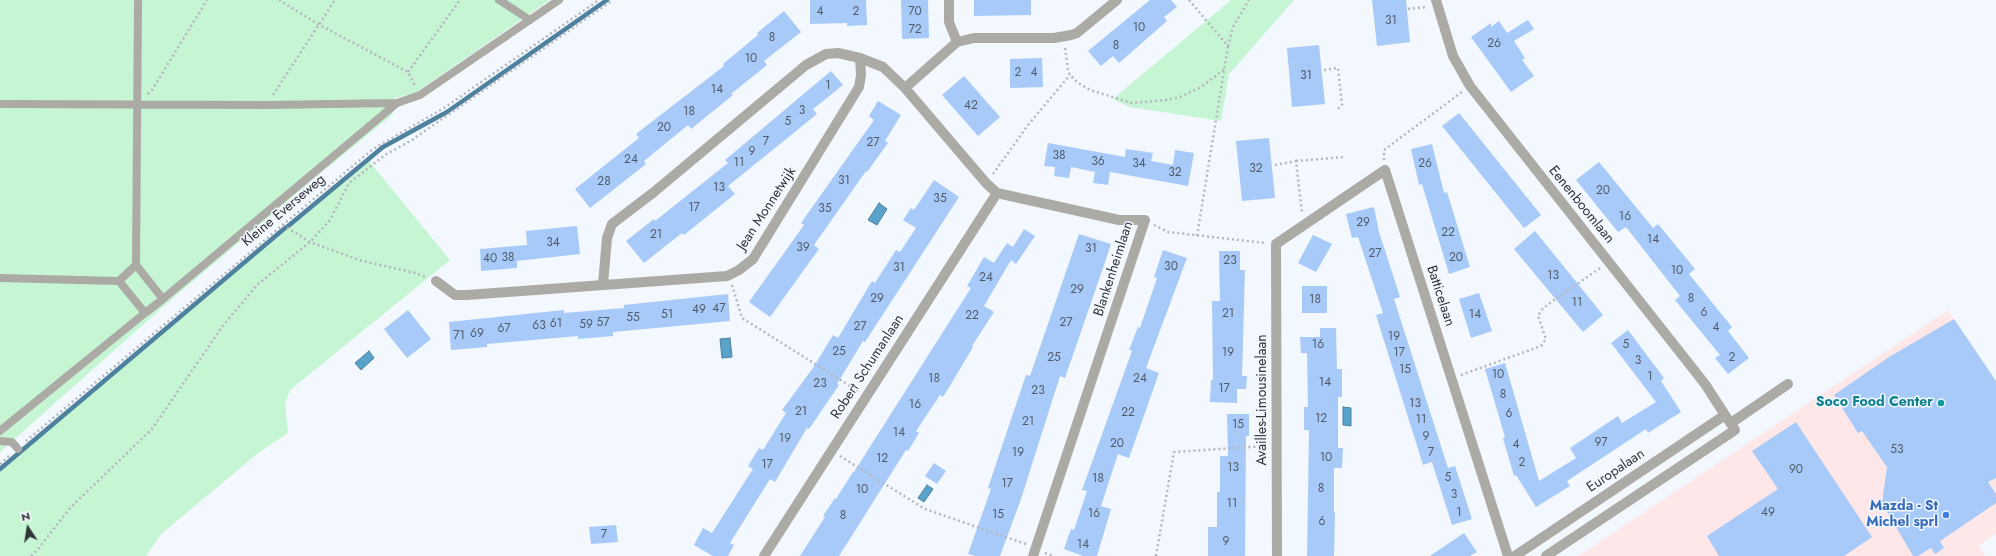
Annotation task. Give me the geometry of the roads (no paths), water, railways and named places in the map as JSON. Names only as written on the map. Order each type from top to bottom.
[{"type":"street","points":[[138,0],[136,105],[136,265],[163,299]]},
{"type":"street","points":[[499,0],[530,20]]},
{"type":"street","points":[[0,104],[267,105],[397,103],[420,95],[559,0]]},
{"type":"street","points":[[949,0],[950,22],[957,42]]},
{"type":"street","points":[[603,284],[608,238],[612,224],[654,192],[806,65],[826,54],[838,53],[860,58],[883,67],[905,88],[957,42],[974,38],[1065,37],[1077,33],[1117,0]]},
{"type":"street","name":"Eenenboomlaan","points":[[1436,3],[1453,56],[1470,86],[1705,384],[1728,419]]},
{"type":"street","name":"Jean Monnetwijk","points":[[436,281],[455,295],[467,296],[603,284],[727,276],[739,270],[753,259],[859,87],[861,75],[860,58]]},
{"type":"street","name":"Blankenheimlaan","points":[[905,88],[986,183],[997,193],[1119,220],[1145,220],[1034,552]]},
{"type":"street","points":[[0,431],[145,314],[397,103]]},
{"type":"street","name":"Batticelaan","points":[[1276,244],[1385,170],[1508,556]]},
{"type":"street","name":"Robert Schumanlaan","points":[[764,556],[997,193]]},
{"type":"street","name":"Availles-Limousinelaan","points":[[1276,244],[1278,445],[1277,556]]},
{"type":"street","points":[[0,278],[119,282],[136,265]]},
{"type":"street","points":[[119,282],[145,314]]},
{"type":"street","name":"Europalaan","points":[[1515,556],[1728,419],[1788,384]]},
{"type":"street","points":[[1546,556],[1735,430],[1728,419]]},
{"type":"street","points":[[0,441],[12,442],[18,449]]},
{"type":"water","points":[[879,203],[887,209],[877,225],[868,220]]},
{"type":"water","points":[[730,338],[732,357],[722,358],[720,339]]},
{"type":"water","points":[[369,351],[374,358],[361,370],[355,363]]},
{"type":"water","points":[[1343,407],[1351,408],[1351,426],[1343,425]]},
{"type":"water","points":[[927,485],[933,489],[924,502],[918,498]]},
{"type":"waterway","points":[[287,227],[383,147],[447,112],[607,0]]},
{"type":"waterway","points":[[0,469],[285,228]]},
{"type":"place","name":"Soco Food Center","points":[[1941,403]]},
{"type":"place","name":"Mazda - St Michel sprl","points":[[1946,515]]}]
